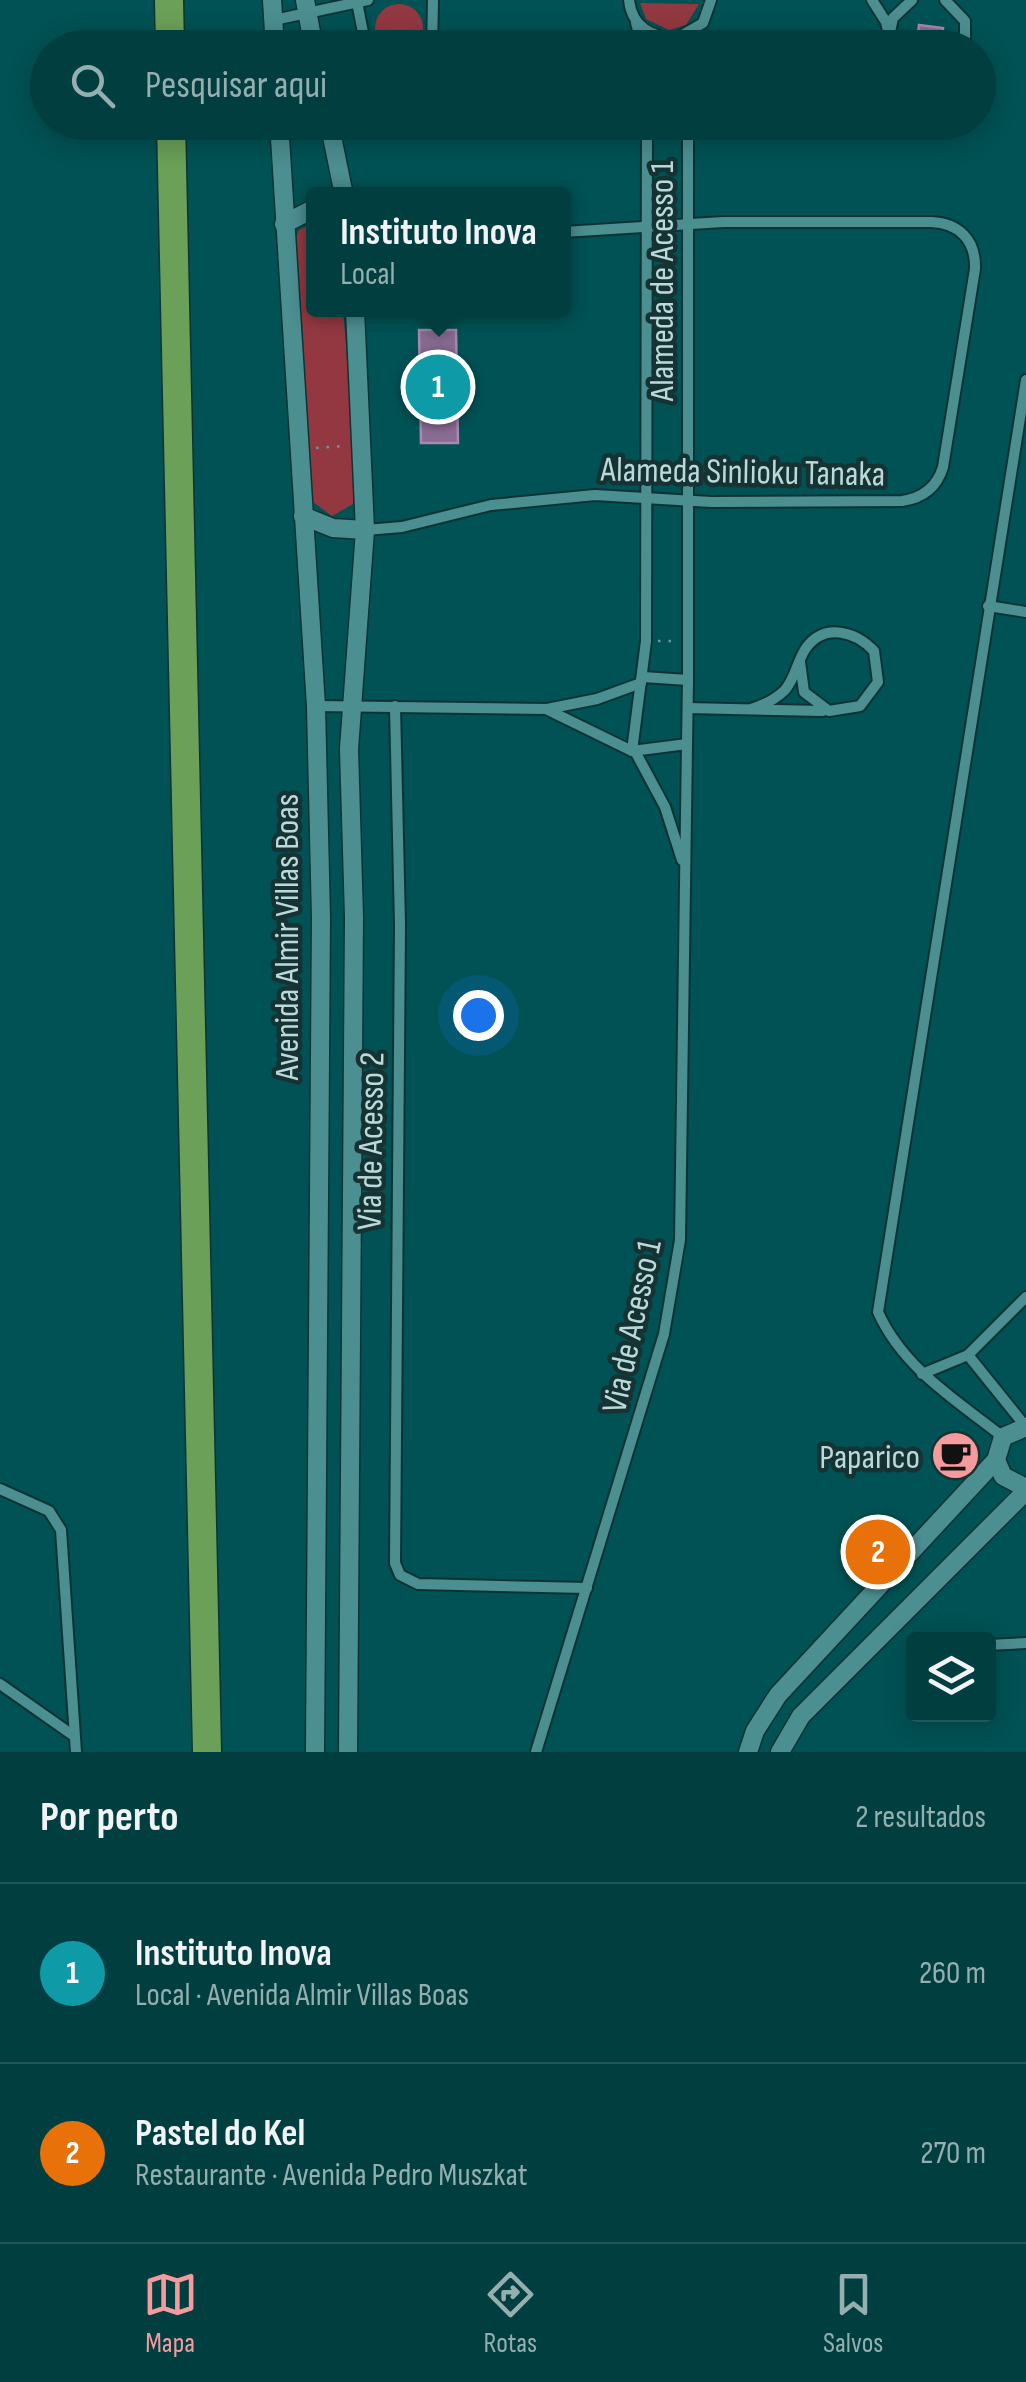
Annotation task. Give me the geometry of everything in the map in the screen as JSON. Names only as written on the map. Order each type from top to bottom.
[{"type":"highway","points":[[169,0],[170,30]]},
{"type":"highway","points":[[186,0],[187,30]]},
{"type":"highway","points":[[172,140],[206,1752]]},
{"type":"highway","points":[[188,140],[222,1752]]},
{"type":"street","points":[[272,0],[275,30]]},
{"type":"street","points":[[433,30],[434,0]]},
{"type":"street","points":[[628,0],[638,30]]},
{"type":"street","points":[[700,30],[711,0]]},
{"type":"street","points":[[872,0],[887,30]]},
{"type":"street","points":[[890,30],[893,18],[912,0]]},
{"type":"street","points":[[945,0],[965,22],[965,30]]},
{"type":"street","points":[[274,20],[306,8],[362,1],[364,30]]},
{"type":"street","points":[[636,22],[645,30]]},
{"type":"street","points":[[691,30],[703,23]]},
{"type":"street","name":"Avenida Almir Villas Boas","points":[[280,140],[316,706],[321,938],[315,1752]]},
{"type":"street","points":[[333,140],[343,187]]},
{"type":"street","points":[[646,140],[646,641],[634,752],[676,835],[685,896]]},
{"type":"street","name":"Alameda de Acesso 1","points":[[685,896],[688,140]]},
{"type":"street","points":[[284,224],[306,213]]},
{"type":"street","name":"Alameda Sinlioku Tanaka","points":[[365,530],[402,527],[491,505],[594,494],[688,501],[902,501],[929,491],[943,466],[976,257],[965,235],[943,223],[688,225],[571,232]]},
{"type":"street","name":"Avenida Almir Villas Boas","points":[[348,1752],[354,936],[350,705],[365,530],[364,444],[355,317]]},
{"type":"street","points":[[1003,1437],[922,1374],[892,1344],[878,1312],[1026,380]]},
{"type":"street","points":[[304,516],[333,528],[365,530]]},
{"type":"street","points":[[988,606],[1026,612]]},
{"type":"street","points":[[688,708],[829,711],[860,706],[871,696],[879,666],[874,651],[849,633],[833,632],[818,637],[777,697],[751,709]]},
{"type":"street","points":[[800,662],[804,692],[829,711]]},
{"type":"street","points":[[316,706],[547,709],[597,699],[642,680],[688,680]]},
{"type":"street","name":"Via de Acesso 2","points":[[395,706],[400,925],[394,1556],[400,1575],[418,1584],[587,1588]]},
{"type":"street","points":[[547,709],[634,752],[687,744]]},
{"type":"street","name":"Via de Acesso 1","points":[[536,1752],[664,1334],[680,1240],[685,896]]},
{"type":"street","points":[[922,1374],[968,1356],[1026,1297]]},
{"type":"street","points":[[748,1752],[755,1731],[778,1695],[996,1460],[1003,1437],[1026,1427],[968,1356]]},
{"type":"street","points":[[780,1752],[802,1716],[1026,1489],[1002,1476],[996,1460]]},
{"type":"street","points":[[0,1489],[48,1512],[61,1530],[76,1752]]},
{"type":"street","points":[[996,1645],[1026,1643]]},
{"type":"street","points":[[0,1684],[74,1736]]},
{"type":"path","points":[[646,280],[688,281]]},
{"type":"path","points":[[299,449],[364,444]]},
{"type":"path","points":[[646,641],[689,641]]},
{"type":"shaded area","points":[[640,3],[699,4],[686,25],[669,30],[646,19]]},
{"type":"shaded area","points":[[399,4],[416,11],[423,30],[375,28],[382,11]]},
{"type":"shaded area","points":[[306,226],[306,317],[344,317],[353,431],[353,504],[332,516],[313,502],[293,244],[299,230]]},
{"type":"building","points":[[919,25],[943,28],[943,30],[918,30]]},
{"type":"building","points":[[419,330],[456,330],[458,443],[421,443]]},
{"type":"place","name":"Instituto Inova","points":[[438,387]]},
{"type":"place","name":"Paparico","points":[[955,1456]]},
{"type":"place","name":"Pastel do Kel","points":[[878,1552]]}]
